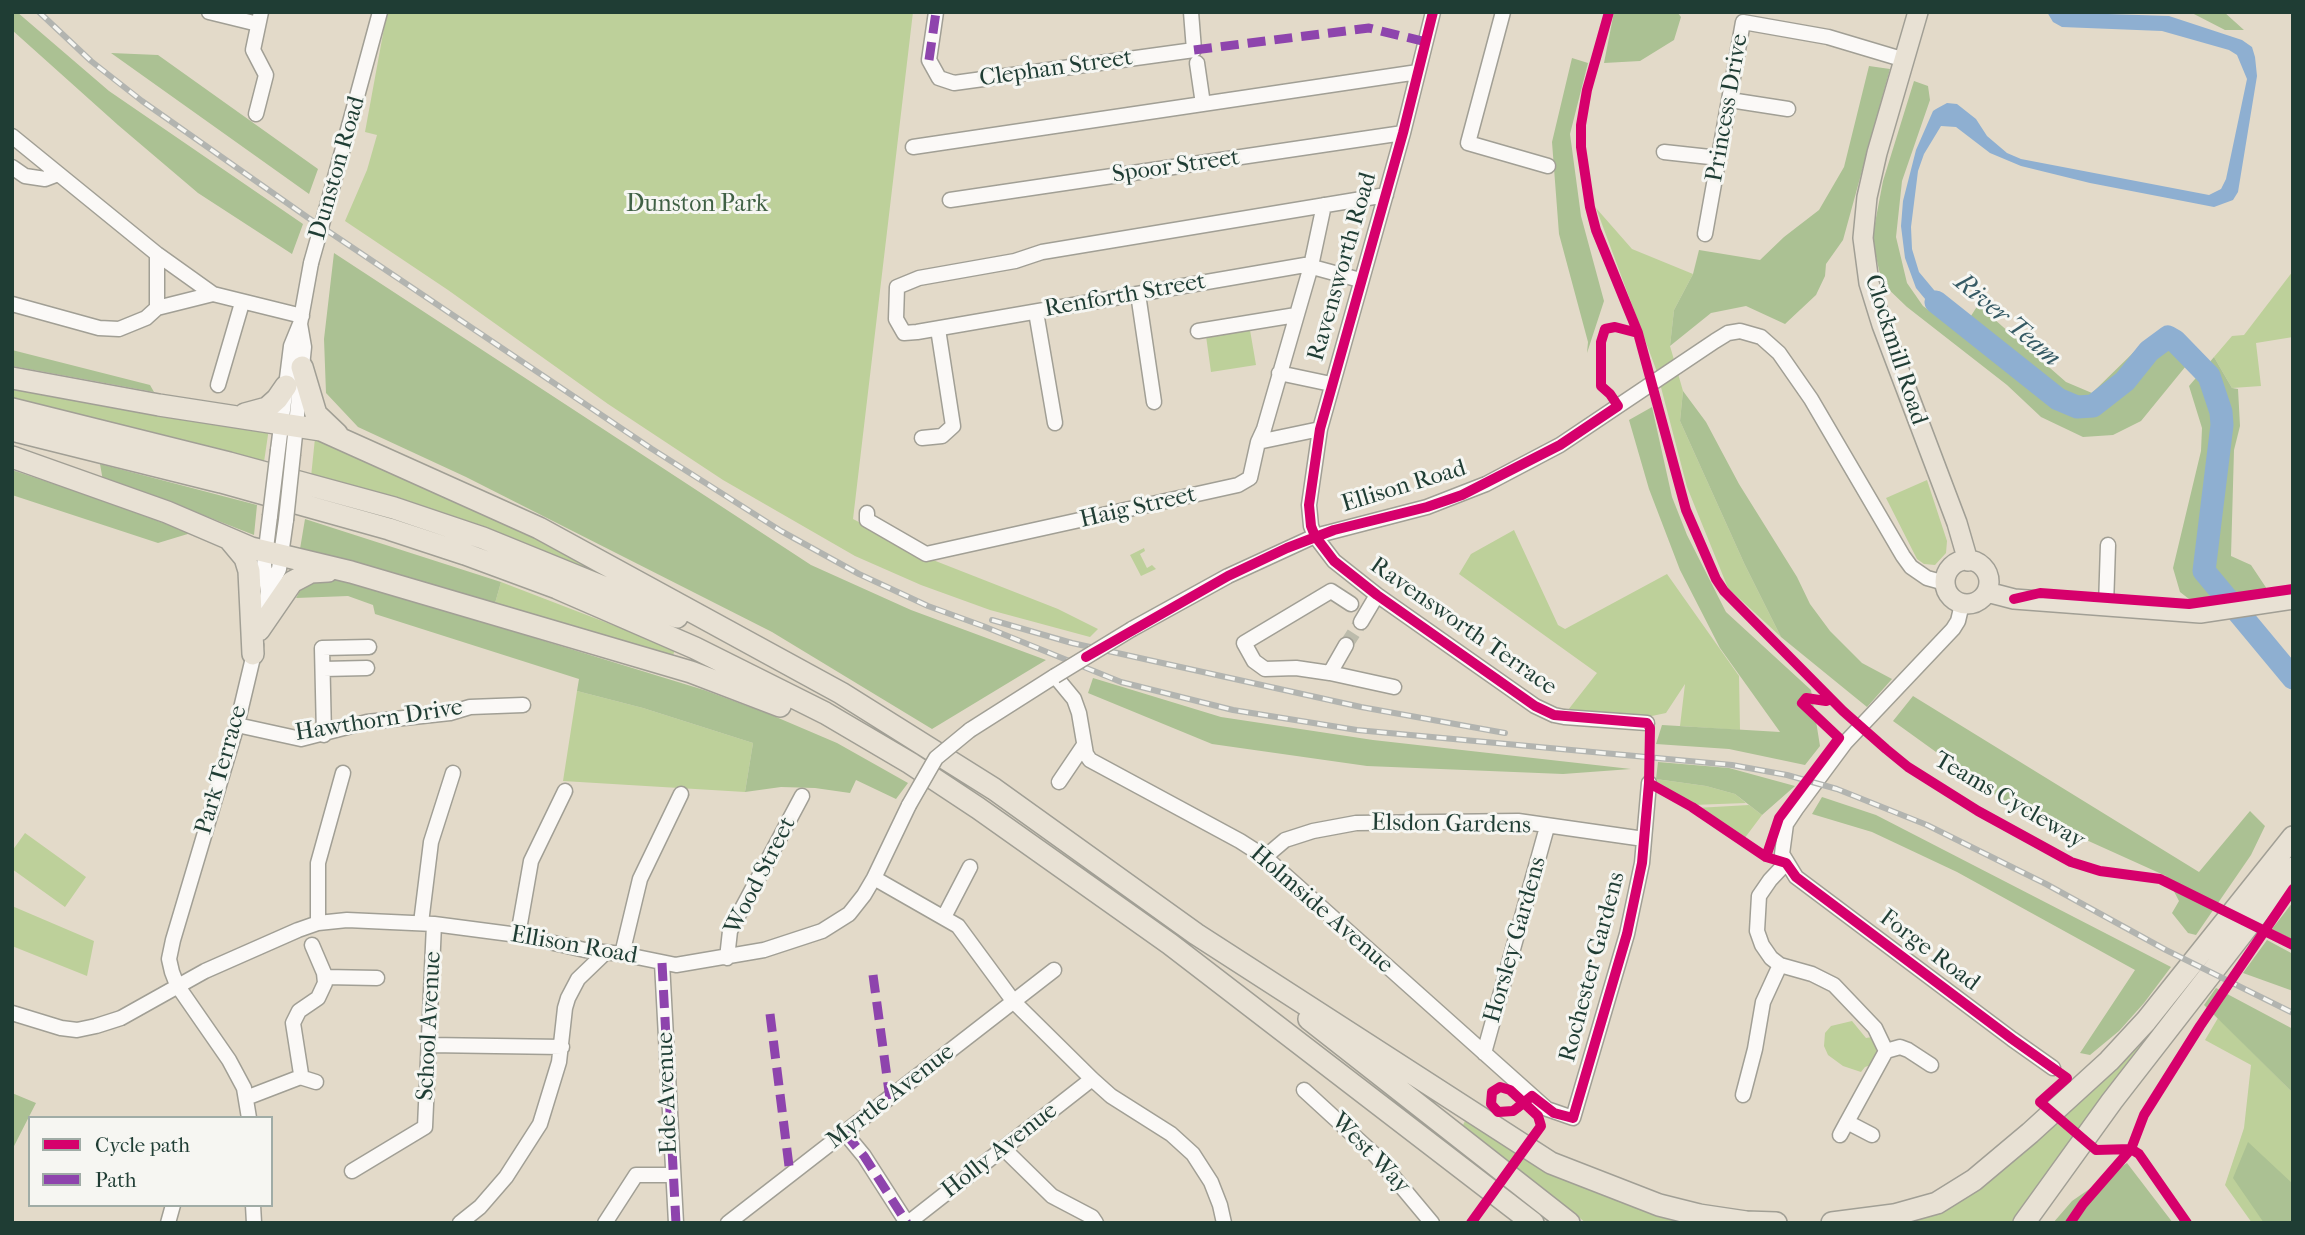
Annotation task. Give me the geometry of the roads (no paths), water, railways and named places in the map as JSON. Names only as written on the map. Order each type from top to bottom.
[{"type":"highway","points":[[302,367],[316,414],[345,439]]},
{"type":"highway","points":[[12,378],[321,430],[539,527],[841,693],[994,789],[1207,941],[1569,1223]]},
{"type":"highway","points":[[236,416],[267,408],[286,386]]},
{"type":"highway","points":[[12,409],[229,463],[394,508],[483,538],[694,624],[841,693]]},
{"type":"highway","points":[[12,430],[221,482],[389,529],[511,571],[695,648],[825,713],[910,763],[978,808],[1170,944],[1533,1223]]},
{"type":"highway","points":[[12,457],[167,512],[273,554],[351,572],[691,672],[756,695],[910,763]]},
{"type":"highway","points":[[228,538],[242,553],[249,571],[253,654]]},
{"type":"highway","points":[[259,630],[286,589],[298,577],[320,571],[351,572]]},
{"type":"highway","points":[[1832,1223],[1894,1215],[1937,1203],[1993,1165],[2118,1051],[2181,978],[2292,837]]},
{"type":"highway","points":[[2024,1223],[2112,1101],[2293,868]]},
{"type":"highway","points":[[1207,941],[1551,1163],[1659,1205],[1699,1215],[1746,1222],[1776,1223]]},
{"type":"main road","name":"Clockmill Road","points":[[1918,12],[1877,153],[1867,197],[1863,238],[1869,283],[1882,325],[1957,523],[1968,561]]},
{"type":"main road","points":[[1968,561],[1980,565],[1988,574],[1987,592],[1974,603],[1962,604],[1949,594],[1945,583],[1952,567],[1968,561]]},
{"type":"main road","points":[[1987,592],[2014,599],[2200,613],[2284,600]]},
{"type":"street","points":[[209,12],[260,18],[253,50],[266,75],[256,114]]},
{"type":"street","name":"Dunston Road","points":[[273,554],[286,520],[293,454],[286,386],[290,346],[301,321],[311,263],[380,12]]},
{"type":"street","name":"Clephan Street","points":[[936,12],[929,60],[939,78],[954,83],[1195,57]]},
{"type":"street","points":[[1191,12],[1203,104]]},
{"type":"street","name":"Ravensworth Road","points":[[1315,536],[1309,505],[1320,429],[1403,133],[1433,12]]},
{"type":"street","points":[[1498,13],[1468,143],[1548,166]]},
{"type":"street","name":"Princess Drive","points":[[1705,234],[1744,17],[1828,37],[1905,60]]},
{"type":"street","points":[[913,147],[1418,72]]},
{"type":"street","points":[[1730,100],[1788,109]]},
{"type":"street","name":"Spoor Street","points":[[950,200],[1403,133]]},
{"type":"street","points":[[12,136],[157,254],[213,294],[301,321]]},
{"type":"street","points":[[1664,152],[1719,158]]},
{"type":"street","points":[[12,167],[25,176],[45,179],[58,174]]},
{"type":"street","points":[[1324,205],[1386,195]]},
{"type":"street","name":"Haig Street","points":[[867,513],[867,520],[926,554],[1238,485],[1250,478],[1258,442],[1282,373],[1311,266],[1324,205]]},
{"type":"street","name":"Renforth Street","points":[[1324,205],[1042,252],[1015,261],[919,278],[897,288],[896,319],[904,332],[938,329],[1306,265],[1360,280]]},
{"type":"street","points":[[157,254],[157,308]]},
{"type":"street","points":[[12,304],[99,328],[119,329],[146,318],[157,308],[213,294]]},
{"type":"street","points":[[1138,294],[1154,402]]},
{"type":"street","points":[[218,385],[242,303]]},
{"type":"street","points":[[1036,312],[1055,423]]},
{"type":"street","points":[[1198,331],[1296,315]]},
{"type":"street","name":"Dunston Road","points":[[289,424],[302,367],[304,347],[301,321]]},
{"type":"street","points":[[922,438],[942,436],[953,426],[938,329]]},
{"type":"street","name":"Ellison Road","points":[[12,1013],[61,1028],[77,1030],[121,1018],[177,985],[318,923],[347,920],[428,923],[518,935],[676,965],[764,950],[829,927],[849,914],[864,895],[936,758],[970,730],[1132,629],[1228,576],[1315,536],[1427,507],[1486,484],[1560,445],[1728,333],[1740,331],[1754,334],[1766,341],[1790,368],[1858,475],[1911,567],[1927,579],[1945,583]]},
{"type":"street","points":[[1282,373],[1331,384]]},
{"type":"street","points":[[273,554],[270,516],[278,450],[289,424]]},
{"type":"street","points":[[1258,442],[1320,429]]},
{"type":"street","name":"Ravensworth Terrace","points":[[1315,536],[1334,561],[1377,595],[1545,711],[1564,717],[1647,723]]},
{"type":"street","points":[[2106,606],[2108,545]]},
{"type":"street","name":"Park Terrace","points":[[177,985],[169,959],[173,940],[237,725],[268,592],[264,565],[273,554]]},
{"type":"street","points":[[1351,604],[1331,591],[1244,643],[1254,661],[1265,669],[1296,668],[1394,687]]},
{"type":"street","points":[[1361,622],[1377,595]]},
{"type":"street","points":[[1886,1051],[1875,1028],[1834,985],[1812,974],[1780,965],[1770,958],[1757,931],[1759,896],[1786,863],[1782,854],[1783,836],[1786,824],[1796,809],[1845,743],[1953,628],[1958,621],[1962,604]]},
{"type":"street","points":[[1330,673],[1346,645]]},
{"type":"street","points":[[324,735],[322,648],[369,647]]},
{"type":"street","points":[[323,669],[367,668]]},
{"type":"street","points":[[1055,676],[1074,699],[1084,746],[1059,782]]},
{"type":"street","name":"Hawthorn Drive","points":[[237,725],[301,739],[367,722],[450,713],[470,707],[523,705]]},
{"type":"street","name":"Holmside Avenue","points":[[1084,746],[1090,760],[1265,857],[1547,1109],[1573,1118]]},
{"type":"street","points":[[318,923],[318,863],[343,773]]},
{"type":"street","name":"School Avenue","points":[[352,1171],[425,1127],[429,1045],[428,923],[431,842],[453,773]]},
{"type":"street","name":"Rochester Gardens","points":[[1573,1118],[1627,934],[1642,863],[1649,783]]},
{"type":"street","points":[[518,935],[531,861],[565,791]]},
{"type":"street","points":[[622,954],[640,879],[681,794]]},
{"type":"street","name":"Wood Street","points":[[726,958],[730,931],[802,796]]},
{"type":"street","name":"Elsdon Gardens","points":[[1265,857],[1285,840],[1312,831],[1356,824],[1518,821],[1644,839]]},
{"type":"street","name":"Horsley Gardens","points":[[1484,1053],[1548,827]]},
{"type":"street","name":"Forge Road","points":[[1786,863],[1796,877],[2053,1068]]},
{"type":"street","points":[[944,917],[970,867]]},
{"type":"street","points":[[874,878],[958,926],[1014,1002],[1092,1079],[1111,1096],[1171,1134],[1193,1154],[1210,1182],[1224,1223]]},
{"type":"street","points":[[300,1077],[302,1071],[293,1023],[299,1011],[310,1005],[321,993],[325,977],[312,945]]},
{"type":"street","points":[[460,1223],[480,1207],[506,1177],[540,1124],[562,1047],[565,1008],[572,989],[578,979],[604,953]]},
{"type":"street","name":"Ede Avenue","points":[[662,963],[676,1223]]},
{"type":"street","points":[[1743,1095],[1763,1002],[1780,965]]},
{"type":"street","name":"Myrtle Avenue","points":[[728,1223],[1054,970]]},
{"type":"street","points":[[325,977],[377,978]]},
{"type":"street","points":[[177,985],[229,1060],[244,1088],[249,1116]]},
{"type":"street","points":[[429,1045],[562,1047]]},
{"type":"street","points":[[1872,1135],[1843,1128],[1886,1051],[1900,1047],[1931,1065]]},
{"type":"street","points":[[246,1098],[300,1077],[316,1082]]},
{"type":"street","name":"Holly Avenue","points":[[907,1223],[1092,1079]]},
{"type":"street","name":"West Way","points":[[1304,1090],[1376,1156],[1432,1223]]},
{"type":"street","points":[[845,1133],[864,1156],[907,1223]]},
{"type":"street","points":[[1003,1148],[1052,1196],[1091,1217],[1096,1223]]},
{"type":"street","points":[[605,1223],[636,1175],[672,1175]]},
{"type":"water","points":[[2047,12],[2169,16],[2242,40],[2252,47],[2257,76],[2238,192],[2233,200],[2214,207],[2090,183],[2021,166],[1990,153],[1956,127],[1941,126],[1924,154],[1918,171],[1911,227],[1912,249],[1919,272],[1939,296],[1963,318],[1957,327],[1930,305],[1916,288],[1905,258],[1901,226],[1903,201],[1916,150],[1936,109],[1947,103],[1957,104],[1976,119],[1987,136],[2007,153],[2021,159],[2209,195],[2221,189],[2226,179],[2247,79],[2237,55],[2229,50],[2162,31],[2062,27],[2053,22]]},
{"type":"waterway","name":"River Team","points":[[1936,302],[2058,399],[2077,407],[2093,406],[2125,381],[2149,351],[2168,337],[2209,376],[2221,412],[2222,425],[2204,571],[2293,678]]},
{"type":"tunnel","points":[[1346,645],[1361,622]]},
{"type":"railway","points":[[39,12],[91,61],[142,101],[307,217],[652,449],[781,531],[859,574],[928,606],[1121,682],[1233,710],[1357,730],[1732,765],[1787,775],[1837,789],[1927,825],[2293,1013]]},
{"type":"railway","points":[[992,620],[1072,643],[1361,707],[1505,733]]},
{"type":"park label","name":"Dunston Park","points":[[697,205]]}]
